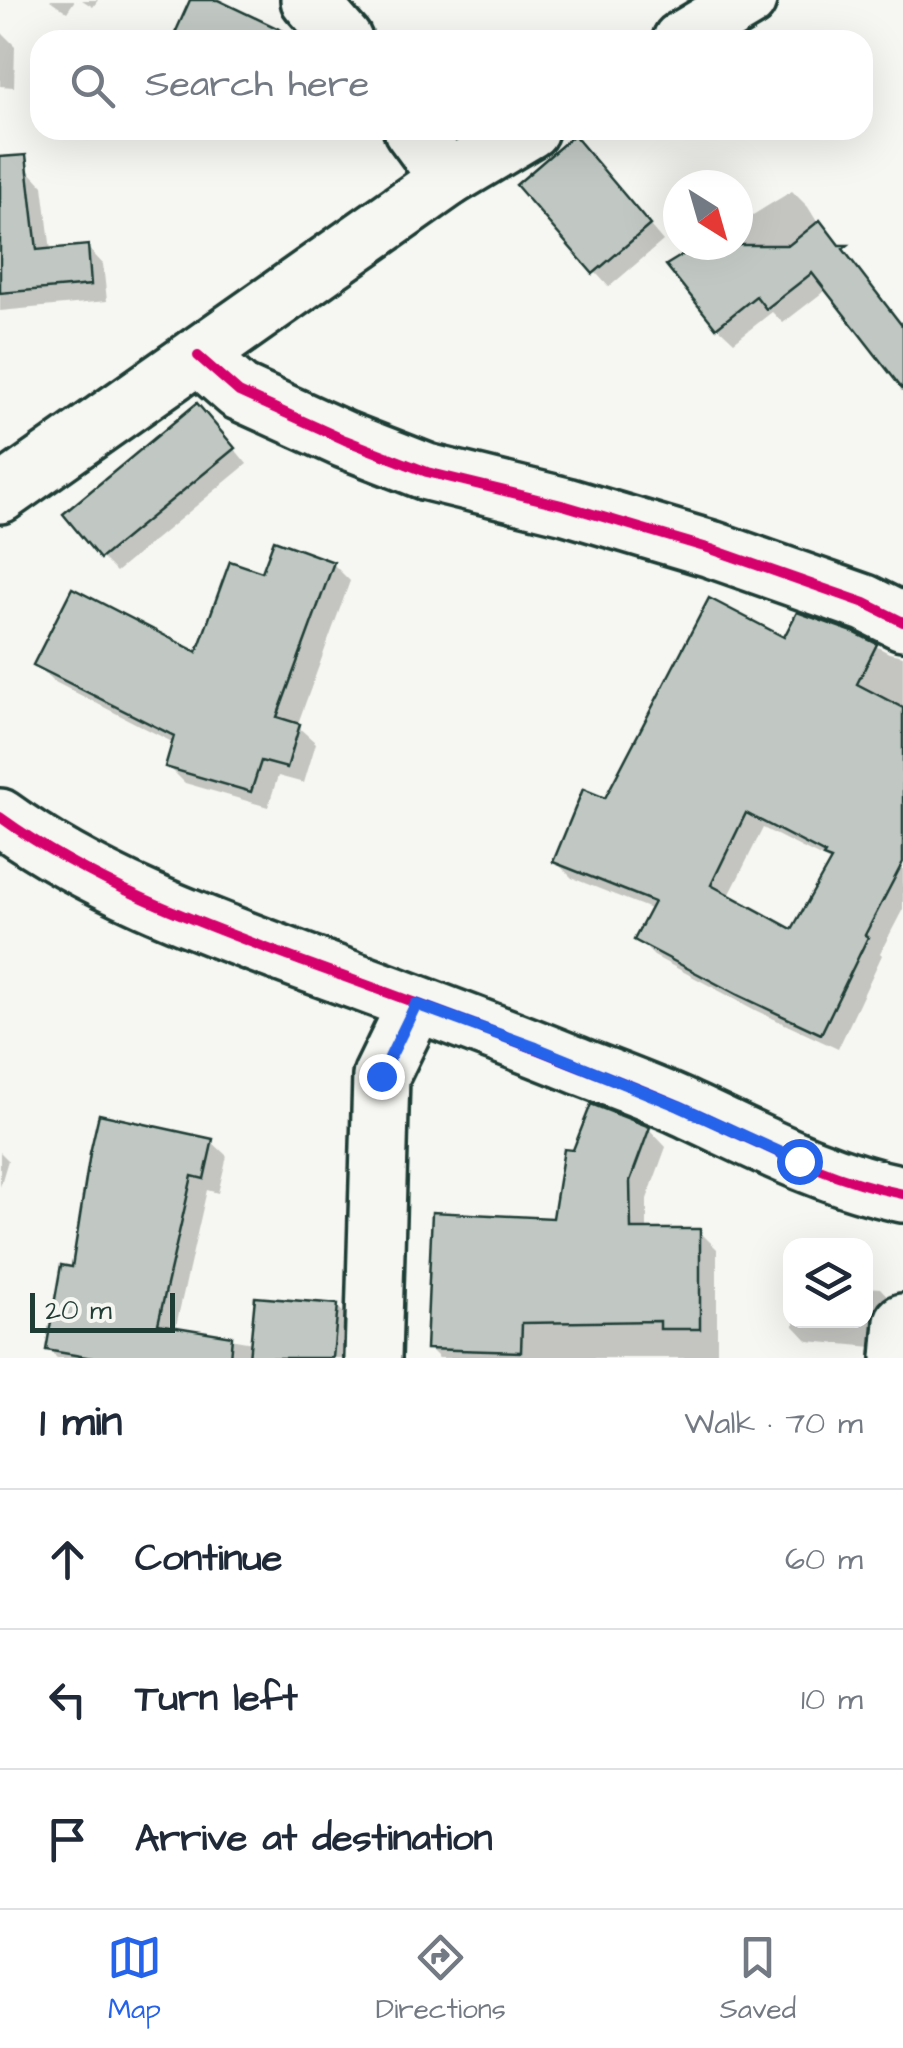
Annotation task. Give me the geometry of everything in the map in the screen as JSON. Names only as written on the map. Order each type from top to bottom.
[{"type":"street","points":[[309,0],[335,30]]},
{"type":"street","points":[[698,30],[748,0]]},
{"type":"street","points":[[419,140],[448,179]]},
{"type":"street","points":[[0,495],[448,179],[513,140]]},
{"type":"street","points":[[198,356],[239,392],[427,472],[566,506],[711,549],[865,603],[903,622]]},
{"type":"street","points":[[0,817],[40,846],[101,879],[210,927],[536,1048],[679,1106],[799,1161],[870,1187],[903,1194]]},
{"type":"street","points":[[374,1358],[381,1076],[416,1004]]},
{"type":"street","points":[[900,1358],[903,1322]]},
{"type":"building","points":[[190,0],[218,0],[281,30],[176,30]]},
{"type":"building","points":[[568,140],[578,140],[650,225],[593,274],[516,185]]},
{"type":"building","points":[[26,155],[37,250],[88,245],[91,285],[0,293],[0,157]]},
{"type":"building","points":[[820,220],[839,245],[848,245],[843,249],[903,327],[903,390],[812,273],[766,309],[756,296],[716,328],[666,265],[674,260],[753,260],[753,245],[789,245]]},
{"type":"building","points":[[197,403],[235,448],[100,559],[63,514]]},
{"type":"building","points":[[274,540],[334,562],[277,717],[300,724],[287,768],[261,761],[251,792],[165,767],[174,736],[33,665],[72,588],[197,652],[230,561],[262,572]]},
{"type":"building","points":[[709,598],[784,637],[797,612],[877,644],[857,684],[903,708],[903,862],[821,1034],[634,940],[654,902],[553,862],[583,789],[605,798]],"holes":[[[746,813],[825,854],[823,857],[831,860],[792,929],[711,885]]]},
{"type":"building","points":[[591,1104],[650,1127],[630,1181],[631,1229],[700,1229],[700,1329],[660,1329],[660,1321],[522,1323],[521,1352],[426,1349],[432,1212],[553,1218],[564,1149],[573,1150]]},
{"type":"building","points":[[99,1114],[213,1139],[204,1179],[192,1176],[158,1324],[232,1336],[230,1358],[92,1358],[46,1350],[61,1265],[72,1267]]},
{"type":"building","points":[[255,1297],[338,1304],[333,1358],[249,1358]]},
{"type":"cycle path","points":[[198,356],[239,392],[427,472],[566,506],[711,549],[865,603],[903,622]]},
{"type":"cycle path","points":[[0,817],[71,862],[184,916],[639,1089],[819,1169],[903,1194]]},
{"type":"route","points":[[381,1076],[416,1004],[679,1106],[799,1161]]}]
